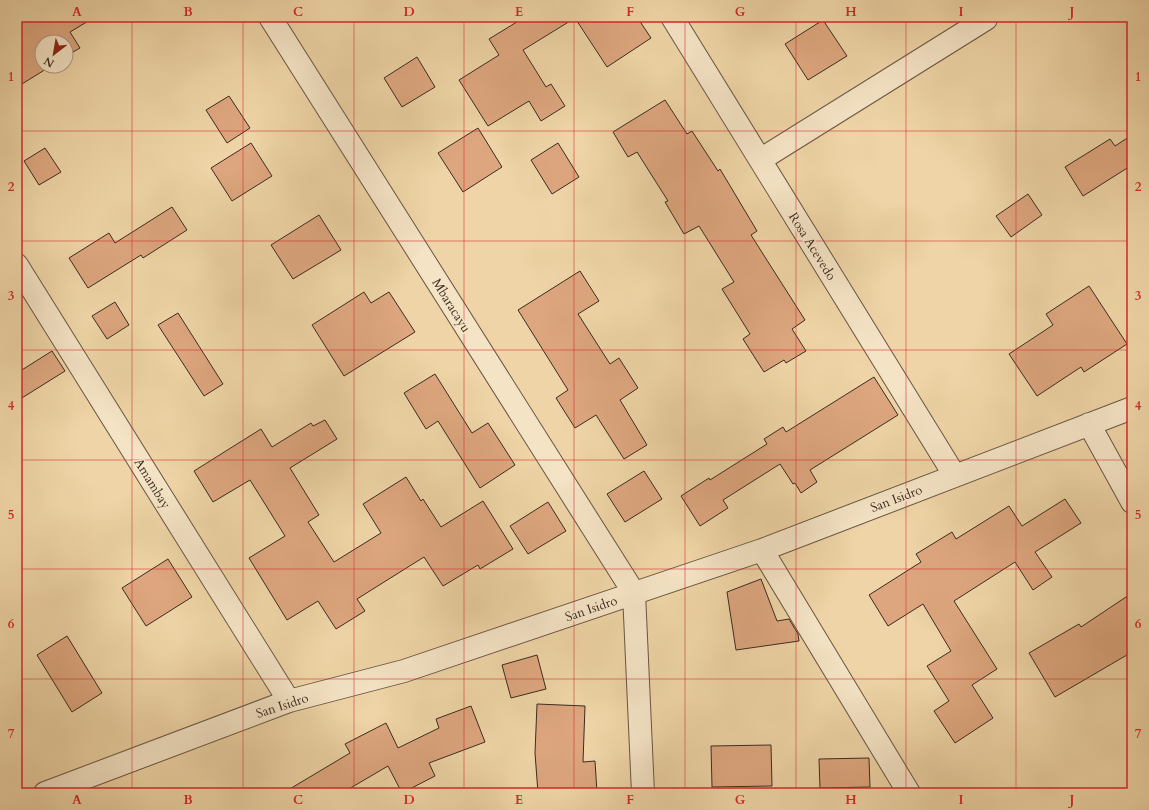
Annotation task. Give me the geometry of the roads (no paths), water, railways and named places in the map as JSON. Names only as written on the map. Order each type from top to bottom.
[{"type":"street","name":"Mbaracayu","points":[[270,17],[634,593]]},
{"type":"street","name":"Rosa Acevedo","points":[[672,17],[955,476]]},
{"type":"street","points":[[760,160],[986,19]]},
{"type":"street","name":"Amambay","points":[[17,265],[289,701]]},
{"type":"street","name":"San Isidro","points":[[45,793],[289,701],[404,671],[762,550],[1132,408]]},
{"type":"street","points":[[1089,424],[1132,502]]},
{"type":"street","points":[[762,550],[909,793]]},
{"type":"street","points":[[634,593],[643,793]]}]
